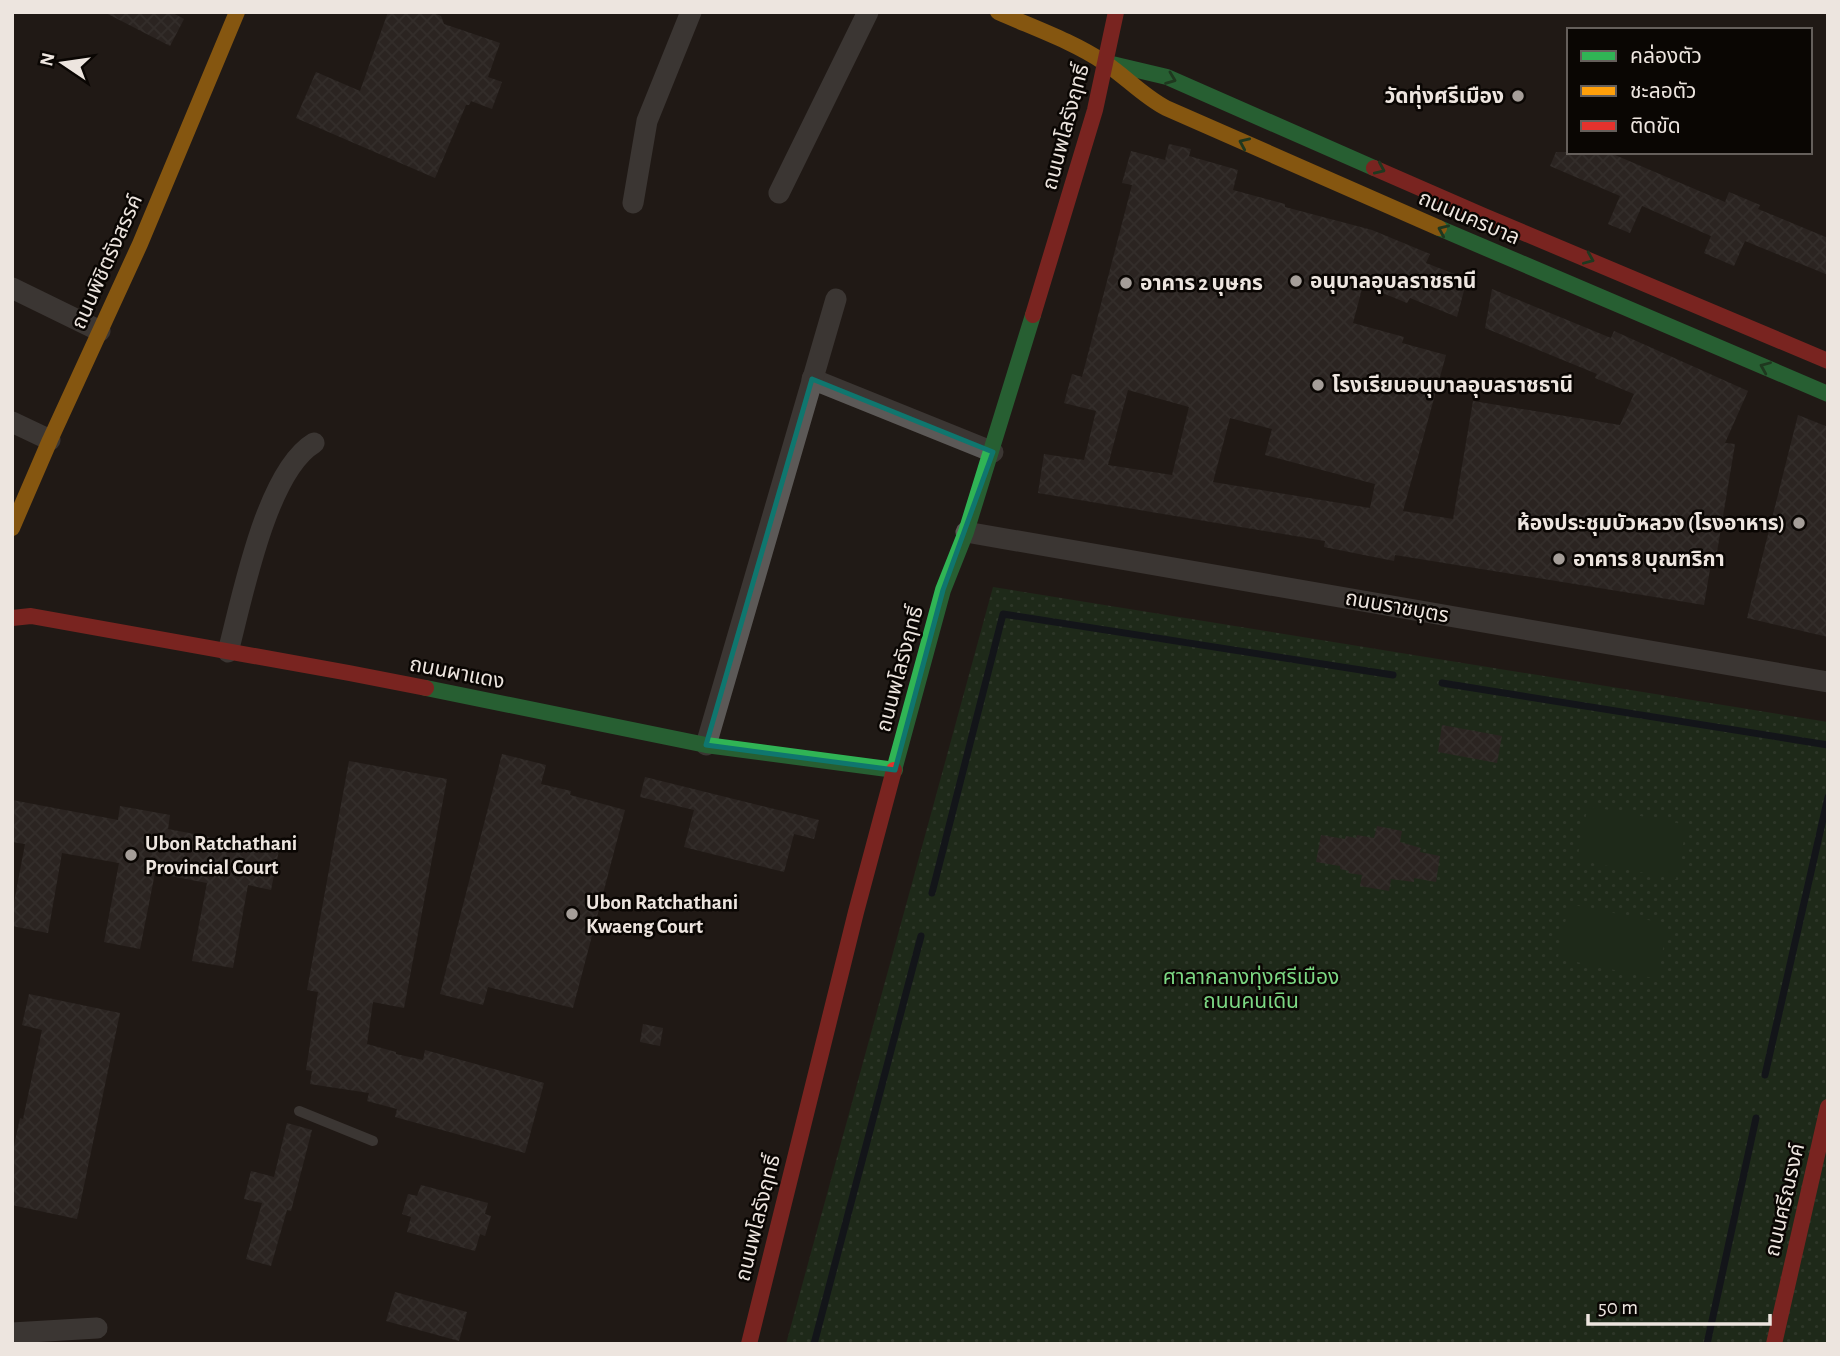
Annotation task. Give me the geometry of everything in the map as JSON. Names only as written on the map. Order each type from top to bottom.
[{"type":"street","name":"ถนนพิชิตรังสรรค์","points":[[12,528],[140,244],[237,12]]},
{"type":"street","points":[[633,204],[647,121],[691,12]]},
{"type":"street","points":[[779,193],[868,12]]},
{"type":"street","name":"ถนนนครบาล","points":[[998,12],[1105,63],[1156,103],[1470,242],[1828,394]]},
{"type":"street","name":"ถนนพโลรังฤทธิ์","points":[[749,1344],[853,925],[943,590],[993,452],[1095,110],[1116,12]]},
{"type":"street","name":"ถนนนครบาล","points":[[1105,63],[1167,76],[1484,216],[1828,361]]},
{"type":"street","points":[[1470,242],[1484,216]]},
{"type":"street","points":[[12,288],[100,331]]},
{"type":"street","points":[[706,745],[836,299]]},
{"type":"street","points":[[812,379],[993,452]]},
{"type":"street","points":[[12,422],[50,440]]},
{"type":"street","points":[[228,652],[263,522],[281,482],[295,460],[303,450],[314,443]]},
{"type":"street","name":"ถนนราชบุตร","points":[[966,532],[1828,682]]},
{"type":"street","name":"ถนนผาแดง","points":[[12,618],[31,616],[349,673],[706,745],[895,770]]},
{"type":"street","name":"ถนนศรีณรงค์","points":[[1774,1344],[1828,1107]]},
{"type":"street","points":[[12,1333],[97,1328]]},
{"type":"lane","points":[[299,1111],[373,1141]]},
{"type":"highlighted area","points":[[812,379],[993,452],[943,590],[895,770],[706,745]]},
{"type":"green space","name":"ศาลากลางทุ่งศรีเมือง ถนนคนเดิน","points":[[993,587],[1828,722],[1828,1344],[786,1344]]},
{"type":"green space","points":[[1588,806],[1687,825],[1676,879],[1577,860]]},
{"type":"green space","points":[[1569,904],[1668,924],[1657,979],[1558,958]]},
{"type":"building","points":[[104,12],[171,12],[184,19],[170,46]]},
{"type":"building","points":[[388,12],[431,12],[441,16],[444,24],[500,43],[488,77],[502,82],[492,109],[471,101],[466,105],[435,178],[296,118],[316,72],[360,91]]},
{"type":"building","name":"อนุบาลอุบลราชธานี","points":[[1169,144],[1191,149],[1189,156],[1238,170],[1233,190],[1372,230],[1430,254],[1426,263],[1467,279],[1457,317],[1410,298],[1407,303],[1363,285],[1353,323],[1404,337],[1402,343],[1446,355],[1403,511],[1453,519],[1473,401],[1620,425],[1634,394],[1595,378],[1597,374],[1485,328],[1492,289],[1611,338],[1614,331],[1748,391],[1725,443],[1735,444],[1716,558],[1712,557],[1704,605],[1395,555],[1394,561],[1324,547],[1325,541],[1038,493],[1044,454],[1084,460],[1096,411],[1064,403],[1072,374],[1082,377],[1132,185],[1122,183],[1131,151],[1165,160]],"holes":[[[1128,390],[1189,407],[1172,475],[1108,465]],[[1230,418],[1272,429],[1265,455],[1375,484],[1370,508],[1213,482]]]},
{"type":"building","points":[[1556,152],[1613,154],[1725,202],[1729,192],[1760,205],[1758,209],[1828,238],[1828,275],[1745,241],[1734,266],[1704,253],[1711,236],[1642,206],[1630,233],[1608,224],[1620,196],[1550,166]]},
{"type":"building","name":"ห้องประชุมบัวหลวง (โรงอาหาร)","points":[[1798,415],[1828,427],[1828,637],[1747,618]]},
{"type":"building","points":[[1442,725],[1502,736],[1497,763],[1438,752]]},
{"type":"building","points":[[502,754],[546,765],[541,784],[571,791],[570,795],[625,810],[573,1008],[488,987],[483,1005],[440,994]]},
{"type":"building","points":[[349,761],[447,779],[404,1008],[373,1002],[367,1044],[423,1060],[425,1050],[544,1083],[525,1153],[395,1117],[397,1109],[367,1101],[369,1093],[310,1084],[312,1071],[306,1070],[318,992],[307,990]]},
{"type":"building","points":[[645,777],[819,820],[814,839],[794,834],[784,872],[684,847],[694,810],[640,797]]},
{"type":"building","name":"Ubon Ratchathani Provincial Court","points":[[12,800],[118,820],[120,806],[170,815],[168,829],[279,850],[271,890],[248,885],[233,968],[192,961],[207,883],[155,873],[140,949],[104,942],[119,863],[62,853],[48,933],[12,926],[25,844],[12,842]]},
{"type":"building","points":[[1377,826],[1402,831],[1400,842],[1421,848],[1420,852],[1440,856],[1436,882],[1414,878],[1414,882],[1391,879],[1389,891],[1360,886],[1362,875],[1348,873],[1349,871],[1340,869],[1340,866],[1316,862],[1321,835],[1345,839],[1346,836],[1356,838],[1357,835],[1374,838]]},
{"type":"building","points":[[29,994],[120,1013],[77,1219],[12,1205],[12,1155],[20,1118],[23,1119],[42,1030],[22,1025]]},
{"type":"building","points":[[643,1024],[663,1028],[660,1046],[640,1042]]},
{"type":"building","points":[[287,1123],[312,1130],[291,1211],[287,1210],[271,1266],[246,1259],[262,1203],[244,1199],[251,1171],[274,1177]]},
{"type":"building","points":[[421,1185],[488,1203],[485,1214],[491,1216],[485,1236],[480,1234],[475,1251],[407,1232],[411,1217],[402,1214],[408,1194],[417,1196]]},
{"type":"building","points":[[395,1292],[467,1312],[459,1341],[386,1321]]},
{"type":"waterway","points":[[932,893],[1003,614],[1393,675]]},
{"type":"waterway","points":[[1442,683],[1828,745]]},
{"type":"waterway","points":[[1765,1075],[1828,797]]},
{"type":"waterway","points":[[814,1344],[921,936]]},
{"type":"waterway","points":[[1707,1344],[1756,1118]]},
{"type":"traffic: fast","points":[[1112,64],[1167,77],[1374,168]]},
{"type":"traffic: fast","points":[[1439,228],[1828,394]]},
{"type":"traffic: fast","points":[[894,770],[943,590],[966,532],[1033,315]]},
{"type":"traffic: fast","points":[[426,688],[706,745],[895,770]]},
{"type":"traffic: slow","points":[[12,528],[140,244],[237,12]]},
{"type":"traffic: slow","points":[[998,12],[1092,55],[1166,108],[1439,228]]},
{"type":"traffic: jam","points":[[1033,315],[1095,110],[1116,12]]},
{"type":"traffic: jam","points":[[1374,168],[1828,361]]},
{"type":"traffic: jam","points":[[12,618],[31,616],[426,688]]},
{"type":"traffic: jam","points":[[749,1344],[894,770]]},
{"type":"traffic: jam","points":[[1774,1344],[1828,1107]]},
{"type":"place","name":"วัดทุ่งศรีเมือง","points":[[1518,96]]},
{"type":"place","name":"อนุบาลอุบลราชธานี","points":[[1296,281]]},
{"type":"place","name":"อาคาร 2 บุษกร","points":[[1126,283]]},
{"type":"place","name":"โรงเรียนอนุบาลอุบลราชธานี","points":[[1318,385]]},
{"type":"place","name":"ห้องประชุมบัวหลวง (โรงอาหาร)","points":[[1799,523]]},
{"type":"place","name":"อาคาร 8 บุณฑริกา","points":[[1559,559]]},
{"type":"place","name":"Ubon Ratchathani Provincial Court","points":[[131,855]]},
{"type":"place","name":"Ubon Ratchathani Kwaeng Court","points":[[572,914]]}]
